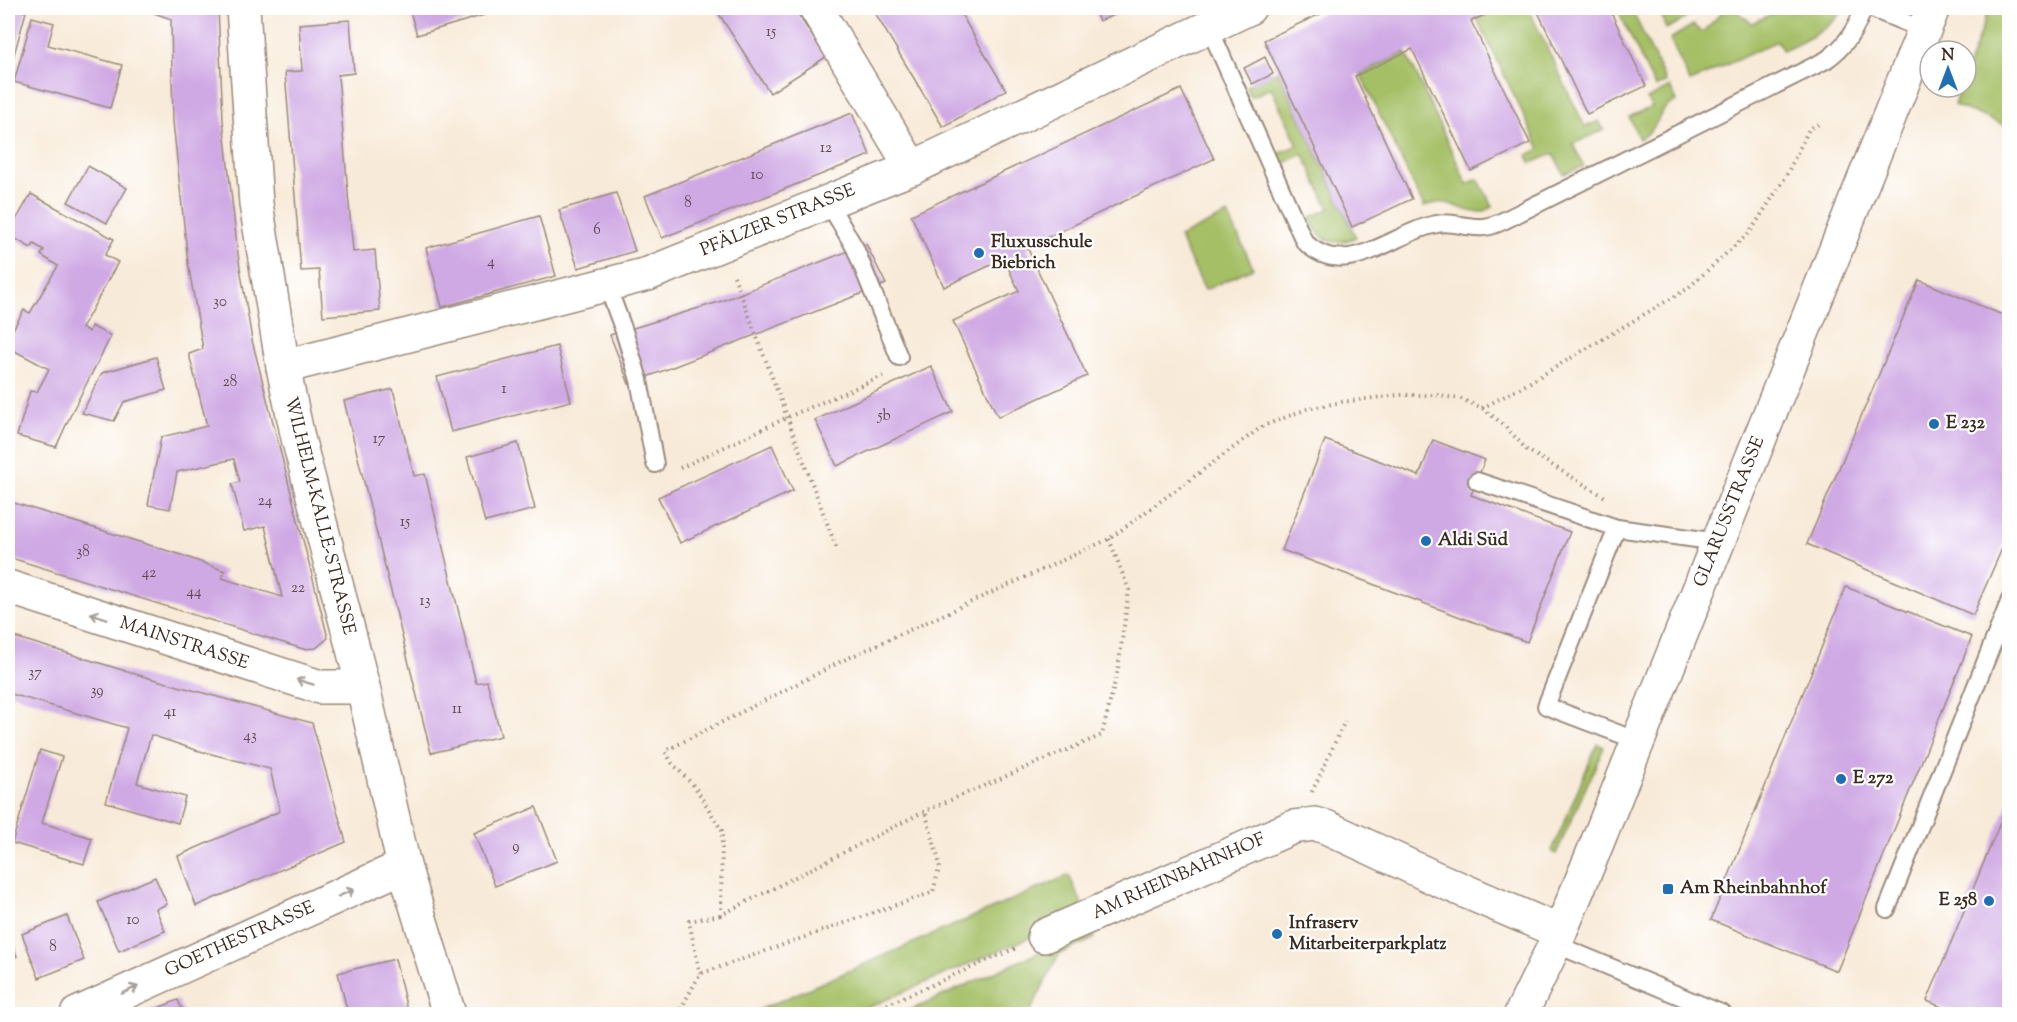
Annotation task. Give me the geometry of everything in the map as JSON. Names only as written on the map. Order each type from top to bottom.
[{"type":"street","name":"WILHELM-KALLE-STRASSE","points":[[243,8],[256,204],[283,367],[298,438],[363,687],[404,866],[448,1014]]},
{"type":"street","points":[[816,8],[912,168]]},
{"type":"street","name":"PFÄLZER STRASSE","points":[[283,367],[648,274],[912,168],[1249,8]]},
{"type":"street","name":"GLARUSSTRASSE","points":[[1521,1014],[1557,938],[1638,741],[1929,19]]},
{"type":"street","name":"MAINSTRASSE","points":[[8,587],[321,687],[363,687]]},
{"type":"street","name":"AM RHEINBAHNHOF","points":[[1044,936],[1293,827],[1315,824],[1437,879],[1557,938]]},
{"type":"street","name":"GOETHESTRASSE","points":[[76,1014],[404,866]]},
{"type":"lane","points":[[1209,27],[1304,241],[1312,249],[1324,255],[1343,257],[1366,254],[1427,226],[1439,223],[1478,228],[1501,222],[1826,60],[1848,40],[1864,8]]},
{"type":"lane","points":[[1870,8],[1929,19]]},
{"type":"lane","points":[[828,202],[855,248],[899,357]]},
{"type":"lane","points":[[607,285],[639,380],[655,464]]},
{"type":"lane","points":[[1477,481],[1617,528],[1718,542]]},
{"type":"lane","points":[[1617,528],[1545,706],[1638,741]]},
{"type":"lane","points":[[1887,909],[2010,600]]},
{"type":"lane","points":[[1557,938],[1724,1014]]},
{"type":"path","points":[[1482,408],[1522,387],[1686,289],[1750,232],[1785,178],[1809,129],[1819,124]]},
{"type":"path","points":[[740,294],[836,547]]},
{"type":"path","points":[[655,464],[658,479],[788,417],[904,367],[899,357]]},
{"type":"path","points":[[721,915],[722,831],[695,787],[672,763],[665,751],[844,660],[1109,539],[1263,426],[1307,409],[1342,402],[1398,395],[1437,395],[1461,399],[1482,408],[1504,425],[1527,450],[1604,495],[1617,528]]},
{"type":"path","points":[[678,1014],[700,974],[689,921],[721,915],[925,811],[1102,735],[1118,669],[1130,590],[1109,539]]},
{"type":"path","points":[[1293,827],[1322,772],[1345,721]]},
{"type":"path","points":[[700,974],[933,892],[940,865],[925,811]]},
{"type":"path","points":[[866,1014],[1044,936]]},
{"type":"green space","points":[[1501,8],[1528,8],[1585,127],[1599,121],[1604,130],[1573,144],[1584,166],[1564,174],[1553,154],[1531,163],[1527,155],[1540,149],[1477,19]]},
{"type":"green space","points":[[1617,8],[1631,8],[1666,82],[1655,87]]},
{"type":"green space","points":[[1671,8],[1697,8],[1680,22],[1666,29],[1660,13]]},
{"type":"green space","points":[[1726,8],[1732,8],[1752,23],[1785,8],[1845,8],[1825,28],[1792,47],[1783,51],[1777,41],[1690,82],[1670,39],[1693,25],[1703,32]]},
{"type":"green space","points":[[1989,8],[2009,8],[2009,127],[1954,105],[1956,99],[1978,99],[1978,39]]},
{"type":"green space","points":[[1406,52],[1467,184],[1478,179],[1493,207],[1485,211],[1472,212],[1448,203],[1424,207],[1360,74]]},
{"type":"green space","points":[[1278,71],[1356,237],[1334,242],[1323,237],[1313,226],[1309,218],[1329,209],[1303,154],[1283,164],[1278,154],[1298,145],[1271,88],[1251,97],[1246,86]]},
{"type":"green space","points":[[1670,87],[1676,101],[1664,110],[1652,129],[1639,139],[1629,117],[1652,107],[1647,99]]},
{"type":"green space","points":[[1228,214],[1253,268],[1205,290],[1179,237]]},
{"type":"green space","points":[[1597,744],[1604,747],[1556,854],[1552,851]]},
{"type":"green space","points":[[1069,875],[1086,913],[853,1014],[750,1014]]},
{"type":"green space","points":[[1091,929],[1095,938],[1059,954],[1029,1014],[902,1014]]},
{"type":"building","points":[[8,8],[26,12],[8,76]]},
{"type":"building","points":[[140,8],[218,8],[223,120],[238,255],[252,340],[328,638],[316,648],[303,649],[8,557],[8,501],[181,555],[225,571],[222,578],[282,597],[265,526],[244,531],[232,484],[240,482],[234,459],[177,472],[170,509],[148,505],[161,437],[207,426],[189,354],[203,349],[188,263],[173,122],[171,19]]},
{"type":"building","points":[[409,8],[508,8],[417,35]]},
{"type":"building","points":[[715,8],[794,8],[826,57],[770,93]]},
{"type":"building","points":[[872,8],[973,8],[961,14],[1006,90],[943,127]]},
{"type":"building","points":[[1093,8],[1132,8],[1099,21]]},
{"type":"building","points":[[1333,8],[1501,8],[1471,21],[1530,143],[1471,171],[1412,49],[1355,76],[1412,199],[1352,227],[1264,40]]},
{"type":"building","points":[[1536,8],[1609,8],[1646,86],[1587,114]]},
{"type":"building","points":[[32,17],[54,23],[48,45],[122,65],[110,108],[14,82]]},
{"type":"building","points":[[350,20],[354,73],[338,75],[353,252],[375,250],[380,311],[323,316],[319,270],[301,271],[285,72],[302,71],[299,24]]},
{"type":"building","points":[[1265,57],[1273,74],[1252,84],[1244,68]]},
{"type":"building","name":"Fluxusschule Biebrich","points":[[1181,89],[1214,159],[1027,247],[1087,376],[998,417],[953,321],[1019,291],[1004,259],[944,287],[911,215]]},
{"type":"building","points":[[852,113],[870,155],[662,238],[645,196]]},
{"type":"building","points":[[88,166],[127,188],[107,223],[68,202]]},
{"type":"building","points":[[616,193],[635,251],[578,268],[559,210]]},
{"type":"building","points":[[31,194],[114,239],[105,255],[118,262],[82,328],[89,332],[91,326],[111,336],[56,447],[17,436],[30,391],[37,392],[49,369],[9,348],[8,338],[24,310],[30,313],[58,266],[41,255],[44,250],[34,244],[31,248],[14,238],[16,234],[12,227]]},
{"type":"building","points":[[539,216],[556,276],[442,307],[426,248]]},
{"type":"building","points":[[866,244],[886,284],[629,384],[610,335],[719,302]]},
{"type":"building","name":"E 232","points":[[1919,280],[2010,318],[2010,530],[1973,615],[1807,544]]},
{"type":"building","points":[[557,346],[571,401],[451,432],[437,377]]},
{"type":"building","points":[[156,357],[166,390],[124,402],[114,421],[82,413],[102,373]]},
{"type":"building","points":[[931,366],[953,412],[837,466],[815,420]]},
{"type":"building","points":[[393,389],[414,476],[425,474],[476,683],[487,681],[501,736],[431,753],[344,401]]},
{"type":"building","name":"Aldi Süd","points":[[1325,440],[1419,476],[1433,440],[1485,460],[1471,495],[1570,532],[1527,642],[1282,550]]},
{"type":"building","points":[[518,443],[535,509],[485,522],[467,457]]},
{"type":"building","points":[[772,445],[793,491],[680,543],[658,497]]},
{"type":"building","name":"E 272","points":[[1846,587],[1972,637],[1837,971],[1711,920]]},
{"type":"building","points":[[8,635],[142,676],[312,723],[346,842],[196,906],[178,856],[280,811],[270,769],[196,750],[151,735],[137,783],[185,797],[178,823],[106,802],[127,728],[8,693]]},
{"type":"building","points":[[40,750],[62,757],[42,823],[92,838],[84,864],[12,843]]},
{"type":"building","name":"E 258","points":[[2009,801],[2010,1014],[1959,1014],[1927,1001]]},
{"type":"building","points":[[536,807],[557,861],[495,886],[474,833]]},
{"type":"building","points":[[155,877],[167,904],[156,909],[165,931],[119,951],[98,902]]},
{"type":"building","points":[[67,916],[84,960],[39,978],[22,934]]},
{"type":"building","points":[[8,933],[17,956],[8,960]]},
{"type":"building","points":[[395,959],[408,1014],[348,1014],[338,973]]},
{"type":"building","points":[[178,1000],[184,1014],[143,1014]]},
{"type":"place","name":"Fluxusschule Biebrich","points":[[979,253]]},
{"type":"place","name":"E 232","points":[[1934,424]]},
{"type":"place","name":"Aldi Süd","points":[[1426,541]]},
{"type":"place","name":"E 272","points":[[1841,779]]},
{"type":"place","name":"Am Rheinbahnhof","points":[[1668,889]]},
{"type":"place","name":"E 258","points":[[1989,901]]},
{"type":"place","name":"Infraserv Mitarbeiterparkplatz","points":[[1277,934]]}]
